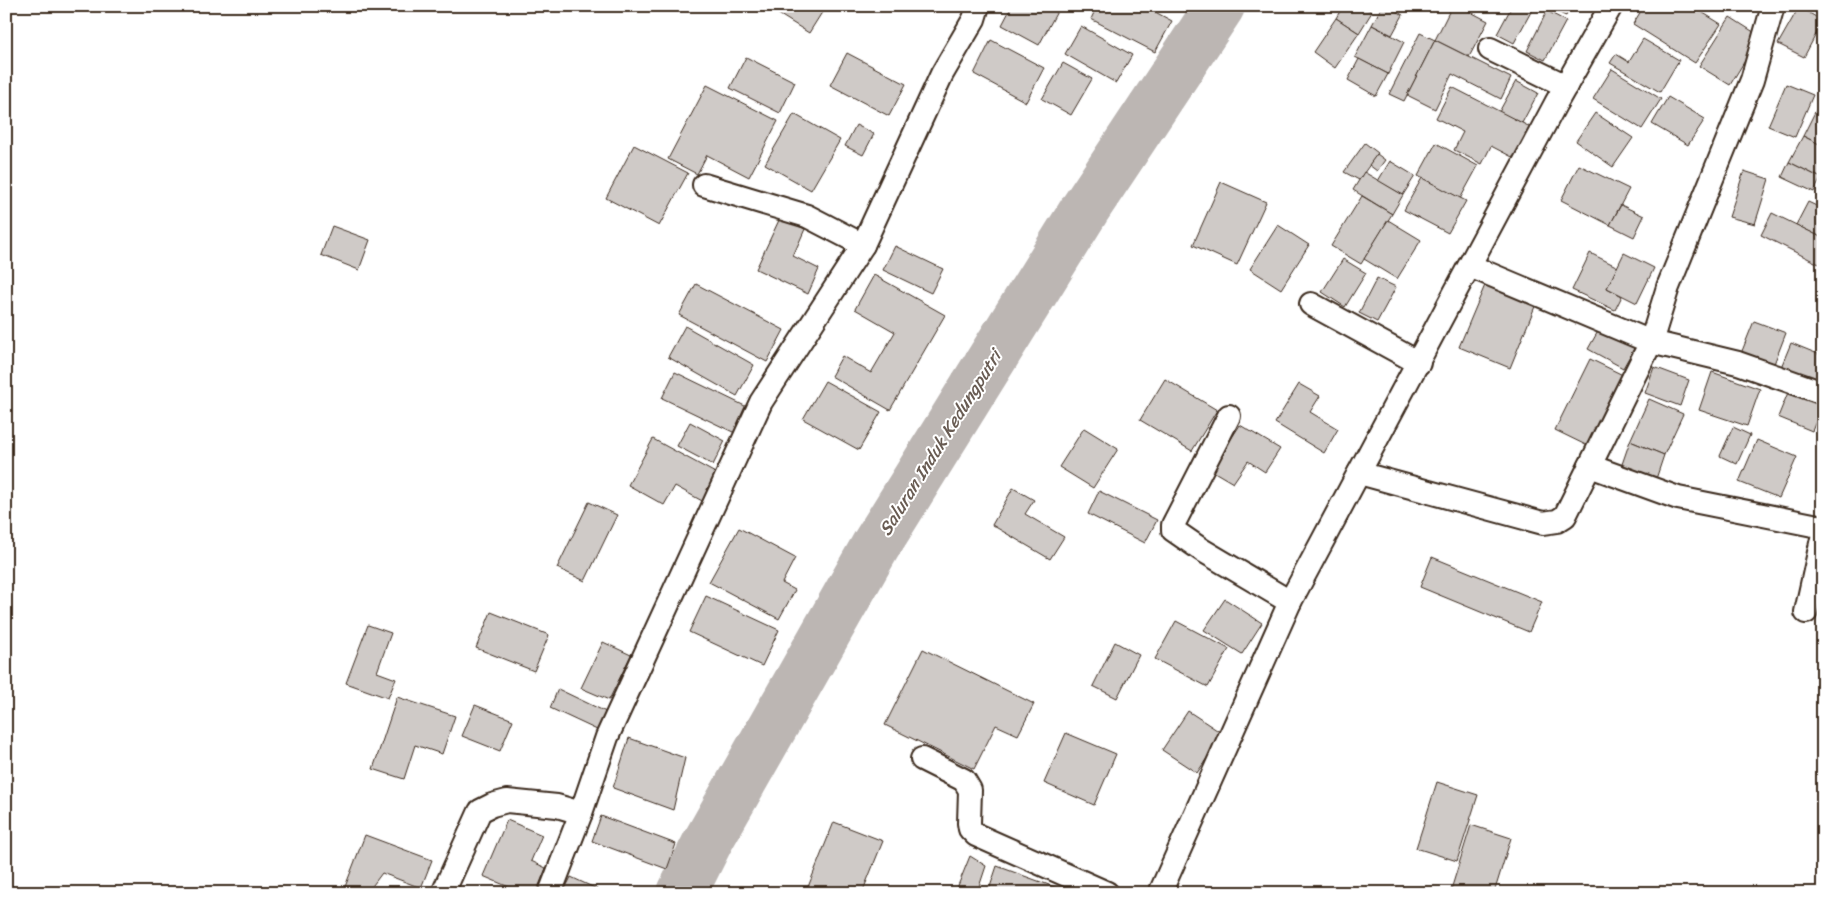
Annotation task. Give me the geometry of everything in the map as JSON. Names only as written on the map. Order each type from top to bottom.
[{"type":"street","points":[[550,893],[581,813],[607,737],[761,402],[863,245],[942,74],[974,19],[978,6]]},
{"type":"street","points":[[1160,893],[1290,602],[1566,86],[1611,6]]},
{"type":"street","points":[[1359,473],[1543,523],[1557,521],[1565,516],[1651,342],[1668,287],[1752,80],[1773,6]]},
{"type":"street","points":[[1490,49],[1566,86]]},
{"type":"street","points":[[704,185],[807,216],[863,245]]},
{"type":"street","points":[[1470,266],[1651,342],[1738,363],[1823,393]]},
{"type":"street","points":[[1311,304],[1419,363]]},
{"type":"street","points":[[1229,416],[1173,525],[1173,530],[1202,550],[1290,602]]},
{"type":"street","points":[[1590,466],[1678,498],[1823,527]]},
{"type":"street","points":[[1806,612],[1823,534]]},
{"type":"street","points":[[922,759],[964,780],[969,786],[969,823],[970,829],[976,835],[1107,893]]},
{"type":"street","points":[[443,893],[480,811],[492,805],[508,801],[557,806],[581,813]]},
{"type":"building","points":[[775,6],[826,6],[809,33],[772,10]]},
{"type":"building","points":[[1012,6],[1060,6],[1039,45],[1002,25]]},
{"type":"building","points":[[1097,6],[1144,6],[1172,21],[1155,52],[1091,19]]},
{"type":"building","points":[[1343,6],[1363,6],[1372,12],[1359,33],[1336,18]]},
{"type":"building","points":[[1382,6],[1386,6],[1403,15],[1392,35],[1372,25]]},
{"type":"building","points":[[1452,6],[1459,6],[1488,21],[1469,57],[1435,40]]},
{"type":"building","points":[[1512,6],[1525,6],[1532,10],[1514,43],[1497,34]]},
{"type":"building","points":[[1544,6],[1570,6],[1566,16]]},
{"type":"building","points":[[1644,6],[1692,6],[1721,24],[1695,63],[1633,24]]},
{"type":"building","points":[[1799,7],[1823,21],[1804,57],[1778,44]]},
{"type":"building","points":[[1547,11],[1566,21],[1545,60],[1527,51]]},
{"type":"building","points":[[1730,17],[1760,36],[1730,85],[1699,66]]},
{"type":"building","points":[[1336,18],[1359,33],[1335,68],[1313,52]]},
{"type":"building","points":[[1372,25],[1404,42],[1388,74],[1355,57]]},
{"type":"building","points":[[1081,26],[1132,55],[1116,83],[1065,54]]},
{"type":"building","points":[[1420,33],[1435,40],[1404,101],[1389,94]]},
{"type":"building","points":[[1643,39],[1679,60],[1660,92],[1610,63],[1616,54],[1629,62]]},
{"type":"building","points":[[991,40],[1044,68],[1026,102],[974,74]]},
{"type":"building","points":[[1435,40],[1511,78],[1501,99],[1452,74],[1435,109],[1407,95]]},
{"type":"building","points":[[847,53],[906,84],[889,116],[830,85]]},
{"type":"building","points":[[746,57],[795,82],[780,113],[730,88]]},
{"type":"building","points":[[1359,59],[1388,74],[1376,96],[1348,80]]},
{"type":"building","points":[[1063,63],[1092,79],[1071,115],[1042,99]]},
{"type":"building","points":[[1612,69],[1661,99],[1642,129],[1593,99]]},
{"type":"building","points":[[1516,81],[1538,93],[1522,123],[1499,112]]},
{"type":"building","points":[[1786,84],[1813,95],[1795,137],[1768,126]]},
{"type":"building","points":[[707,85],[778,121],[749,177],[707,155],[697,174],[668,159]]},
{"type":"building","points":[[1452,87],[1532,128],[1516,159],[1491,146],[1482,164],[1454,150],[1463,132],[1436,118]]},
{"type":"building","points":[[1668,97],[1705,119],[1688,145],[1652,124]]},
{"type":"building","points":[[1816,110],[1823,113],[1823,146],[1803,136]]},
{"type":"building","points":[[1595,113],[1633,138],[1613,167],[1576,141]]},
{"type":"building","points":[[794,114],[840,140],[811,190],[765,164]]},
{"type":"building","points":[[856,125],[874,134],[863,155],[845,146]]},
{"type":"building","points":[[1803,136],[1823,146],[1823,174],[1821,178],[1789,162]]},
{"type":"building","points":[[1365,143],[1378,153],[1359,180],[1344,172]]},
{"type":"building","points":[[1436,143],[1478,166],[1460,199],[1418,176]]},
{"type":"building","points":[[634,145],[688,173],[659,226],[606,198]]},
{"type":"building","points":[[1377,154],[1385,160],[1377,171],[1369,165]]},
{"type":"building","points":[[1390,161],[1415,176],[1403,195],[1378,181]]},
{"type":"building","points":[[1789,162],[1821,178],[1814,192],[1782,177]]},
{"type":"building","points":[[1579,165],[1629,189],[1610,225],[1561,200]]},
{"type":"building","points":[[1744,171],[1769,179],[1755,224],[1729,217]]},
{"type":"building","points":[[1364,172],[1403,195],[1392,214],[1353,190]]},
{"type":"building","points":[[1422,178],[1466,201],[1448,233],[1404,210]]},
{"type":"building","points":[[1221,182],[1266,202],[1237,265],[1193,245]]},
{"type":"building","points":[[1362,196],[1392,214],[1361,264],[1331,246]]},
{"type":"building","points":[[1808,202],[1823,209],[1823,238],[1796,225]]},
{"type":"building","points":[[1621,205],[1644,216],[1634,237],[1610,225]]},
{"type":"building","points":[[1772,213],[1823,238],[1823,257],[1819,264],[1761,235]]},
{"type":"building","points":[[780,218],[805,229],[793,256],[819,269],[808,294],[756,269]]},
{"type":"building","points":[[1388,220],[1421,240],[1397,279],[1364,259]]},
{"type":"building","points":[[1278,225],[1309,245],[1281,289],[1250,269]]},
{"type":"building","points":[[332,226],[370,240],[359,270],[321,255]]},
{"type":"building","points":[[895,246],[943,269],[931,293],[883,270]]},
{"type":"building","points":[[1590,253],[1618,267],[1607,288],[1622,296],[1615,310],[1572,290]]},
{"type":"building","points":[[1624,253],[1654,268],[1637,303],[1607,288]]},
{"type":"building","points":[[1343,259],[1366,273],[1345,307],[1322,292]]},
{"type":"building","points":[[874,275],[945,315],[890,410],[831,376],[842,356],[871,373],[895,332],[855,309]]},
{"type":"building","points":[[1377,278],[1396,287],[1377,322],[1359,313]]},
{"type":"building","points":[[1488,278],[1538,299],[1510,368],[1459,347]]},
{"type":"building","points":[[696,284],[784,330],[767,362],[679,315]]},
{"type":"building","points":[[1754,321],[1786,333],[1772,369],[1740,356]]},
{"type":"building","points":[[685,326],[754,365],[737,396],[668,357]]},
{"type":"building","points":[[1601,326],[1636,345],[1623,368],[1588,349]]},
{"type":"building","points":[[1791,343],[1823,356],[1823,390],[1779,372]]},
{"type":"building","points":[[1590,359],[1629,378],[1594,449],[1555,430]]},
{"type":"building","points":[[1654,367],[1689,380],[1680,406],[1645,393]]},
{"type":"building","points":[[675,372],[747,407],[735,433],[662,398]]},
{"type":"building","points":[[1712,372],[1760,389],[1747,426],[1699,410]]},
{"type":"building","points":[[1165,379],[1217,410],[1192,451],[1140,420]]},
{"type":"building","points":[[825,381],[881,412],[859,450],[803,419]]},
{"type":"building","points":[[1299,384],[1320,396],[1310,412],[1338,429],[1324,453],[1275,423]]},
{"type":"building","points":[[1789,390],[1823,404],[1812,431],[1778,417]]},
{"type":"building","points":[[1649,399],[1683,414],[1664,455],[1630,441]]},
{"type":"building","points":[[690,422],[725,441],[713,465],[677,446]]},
{"type":"building","points":[[1240,425],[1280,449],[1265,472],[1248,461],[1233,483],[1211,470]]},
{"type":"building","points":[[1733,427],[1750,435],[1737,464],[1720,456]]},
{"type":"building","points":[[1084,428],[1118,449],[1093,488],[1059,467]]},
{"type":"building","points":[[653,439],[719,475],[704,502],[675,486],[664,505],[628,485]]},
{"type":"building","points":[[1757,440],[1797,457],[1779,498],[1739,482]]},
{"type":"building","points":[[1630,441],[1664,455],[1655,482],[1620,470]]},
{"type":"building","points":[[1013,488],[1034,500],[1025,514],[1064,537],[1050,559],[992,525]]},
{"type":"building","points":[[1099,491],[1157,520],[1145,543],[1088,514]]},
{"type":"building","points":[[589,502],[617,515],[585,581],[557,568]]},
{"type":"building","points":[[739,528],[795,558],[782,583],[795,590],[779,619],[709,582]]},
{"type":"building","points":[[1432,557],[1542,602],[1529,632],[1420,587]]},
{"type":"building","points":[[706,596],[779,630],[762,666],[689,632]]},
{"type":"building","points":[[1225,599],[1262,623],[1242,654],[1204,630]]},
{"type":"building","points":[[491,612],[549,635],[534,671],[476,648]]},
{"type":"building","points":[[1176,621],[1229,649],[1208,687],[1155,659]]},
{"type":"building","points":[[368,625],[391,633],[377,672],[396,679],[388,698],[346,683]]},
{"type":"building","points":[[603,642],[631,655],[609,700],[581,688]]},
{"type":"building","points":[[1115,642],[1139,655],[1117,698],[1093,686]]},
{"type":"building","points":[[923,649],[1034,704],[1018,735],[996,725],[974,769],[885,725]]},
{"type":"building","points":[[558,689],[606,712],[597,730],[550,708]]},
{"type":"building","points":[[397,697],[455,716],[442,754],[415,745],[404,779],[373,769]]},
{"type":"building","points":[[475,705],[513,720],[500,751],[462,736]]},
{"type":"building","points":[[1188,711],[1223,734],[1197,773],[1162,750]]},
{"type":"building","points":[[1066,733],[1116,754],[1094,805],[1044,783]]},
{"type":"building","points":[[629,738],[685,758],[673,810],[613,788]]},
{"type":"building","points":[[1437,782],[1478,795],[1457,861],[1416,848]]},
{"type":"building","points":[[601,816],[676,844],[667,869],[592,841]]},
{"type":"building","points":[[507,820],[542,835],[531,861],[546,868],[536,893],[523,893],[483,876]]},
{"type":"building","points":[[834,822],[883,841],[862,893],[806,892]]},
{"type":"building","points":[[1471,825],[1511,838],[1494,893],[1450,893]]},
{"type":"building","points":[[365,835],[432,860],[421,888],[382,873],[367,893],[343,892]]},
{"type":"building","points":[[970,856],[986,866],[977,893],[955,893]]},
{"type":"building","points":[[997,866],[1071,893],[988,893]]},
{"type":"building","points":[[571,877],[599,890],[598,893],[563,893]]},
{"type":"waterway","name":"Saluran Induk Kedungputri","points":[[682,893],[708,841],[876,545],[1085,209],[1220,6]]}]
